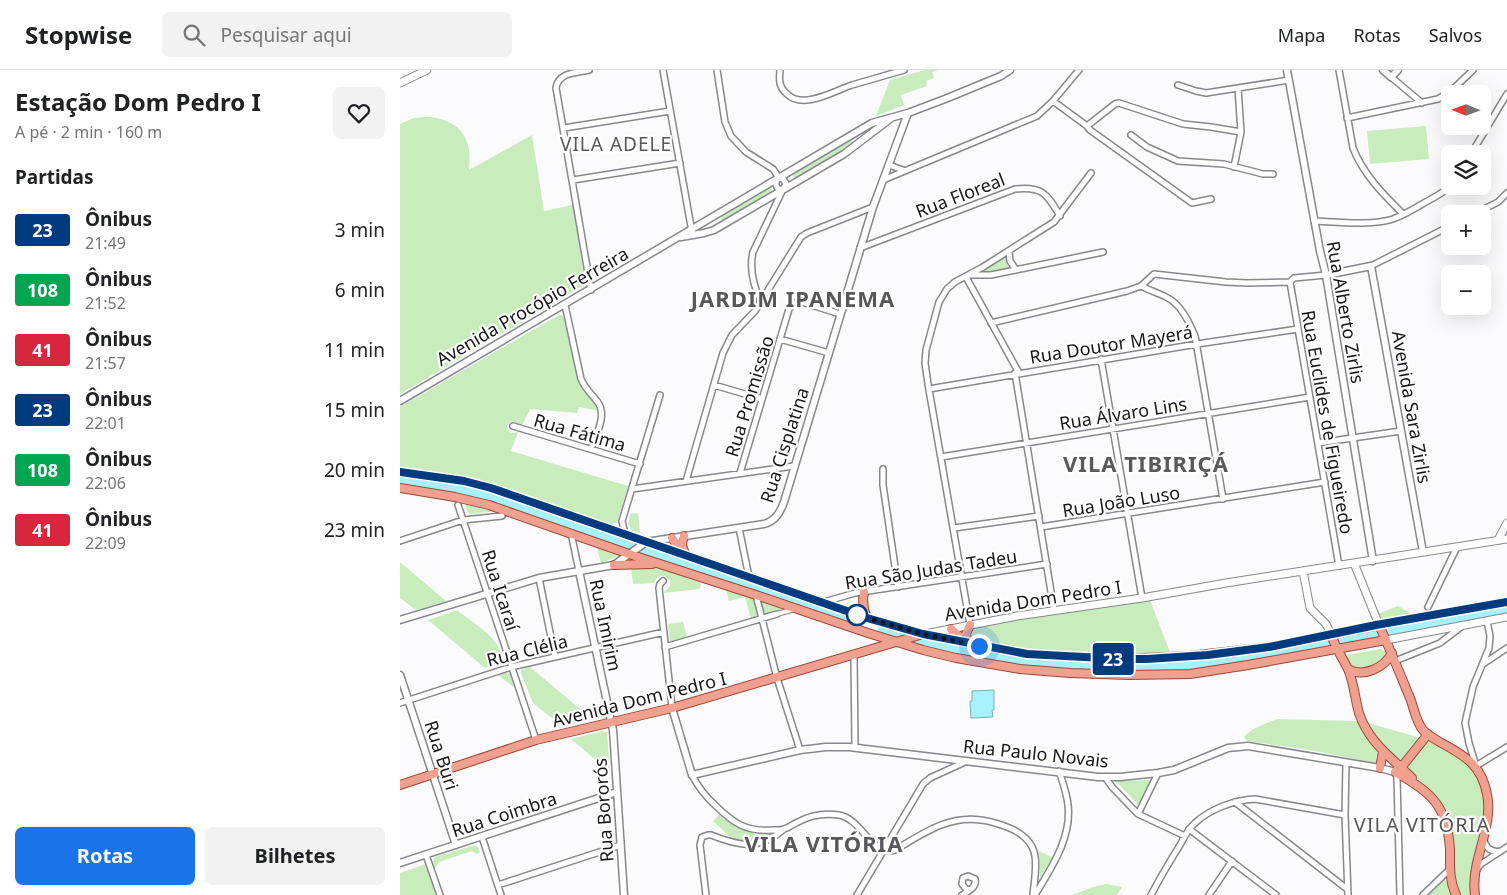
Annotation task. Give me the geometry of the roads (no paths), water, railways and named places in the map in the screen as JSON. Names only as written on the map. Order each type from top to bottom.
[{"type":"main road","points":[[400,83],[427,70]]},
{"type":"main road","points":[[400,472],[464,481],[491,488],[625,534],[644,543],[685,555],[820,603],[921,635],[1027,654],[1147,659],[1208,655],[1334,641],[1383,632],[1463,625],[1507,617]]},
{"type":"main road","points":[[400,488],[473,501],[497,508],[868,633],[902,641],[956,658],[1020,669],[1129,675],[1198,673],[1507,602]]},
{"type":"main road","points":[[1498,540],[1507,523]]},
{"type":"main road","points":[[684,536],[682,546],[685,555]]},
{"type":"main road","points":[[672,538],[685,555]]},
{"type":"main road","name":"Avenida Dom Pedro I","points":[[400,785],[536,740],[672,708],[921,635],[1054,610],[1142,598],[1507,538]]},
{"type":"main road","points":[[1354,563],[1421,727],[1428,734],[1460,753],[1476,766],[1487,795],[1488,816],[1474,874],[1475,895]]},
{"type":"main road","points":[[614,564],[661,564]]},
{"type":"main road","points":[[1303,571],[1310,608],[1326,624],[1348,669],[1363,722],[1370,736],[1397,769],[1421,786],[1434,800],[1443,816],[1449,842],[1449,870],[1456,895]]},
{"type":"main road","points":[[864,592],[863,603],[867,618]]},
{"type":"main road","points":[[968,643],[966,634],[970,625]]},
{"type":"main road","points":[[950,629],[968,643]]},
{"type":"main road","points":[[868,633],[870,641],[868,651]]},
{"type":"main road","points":[[1348,669],[1361,673],[1381,666],[1392,653]]},
{"type":"main road","points":[[1397,769],[1405,763],[1428,734]]},
{"type":"main road","points":[[1380,768],[1383,750]]},
{"type":"street","points":[[589,70],[562,76],[556,83],[556,88],[591,290]]},
{"type":"street","points":[[663,70],[692,232]]},
{"type":"street","points":[[717,70],[725,122],[728,130],[741,148],[770,167],[779,178],[776,181],[776,185],[778,188],[783,189],[754,248],[752,256],[753,281],[761,302]]},
{"type":"street","points":[[780,70],[779,80],[781,87],[791,98],[799,101],[812,99],[904,70]]},
{"type":"street","points":[[908,113],[949,98],[1001,76],[1010,70]]},
{"type":"street","points":[[883,180],[1031,119],[1053,101],[1079,70]]},
{"type":"street","name":"Rua Alberto Zirlis","points":[[1286,70],[1326,275],[1374,560]]},
{"type":"street","points":[[1339,70],[1353,148],[1359,164],[1403,214]]},
{"type":"street","points":[[1383,70],[1422,103]]},
{"type":"street","points":[[1391,77],[1398,70]]},
{"type":"street","points":[[1347,118],[1438,99],[1451,91],[1473,70]]},
{"type":"street","points":[[1178,85],[1206,93],[1289,80]]},
{"type":"street","points":[[1234,167],[1241,132],[1238,88]]},
{"type":"street","points":[[1477,145],[1507,94]]},
{"type":"street","points":[[1053,101],[1192,203],[1211,199]]},
{"type":"street","points":[[1087,126],[1109,108],[1119,103],[1183,124],[1241,132]]},
{"type":"street","points":[[564,128],[670,111]]},
{"type":"street","name":"Avenida Procópio Ferreira","points":[[400,401],[679,237],[692,232],[872,123],[908,113]]},
{"type":"street","name":"Rua Cisplatina","points":[[644,543],[767,523],[778,515],[784,502],[872,207],[908,113]]},
{"type":"street","name":"Avenida Procópio Ferreira","points":[[692,232],[704,234],[714,230],[844,154],[894,117]]},
{"type":"street","points":[[1131,135],[1147,147],[1178,160],[1207,162],[1263,174],[1273,174]]},
{"type":"street","points":[[573,180],[680,163]]},
{"type":"street","points":[[888,165],[904,170]]},
{"type":"street","points":[[970,625],[929,389],[925,362],[926,350],[939,302],[950,285],[1050,226],[1060,216],[1091,173]]},
{"type":"street","name":"Rua Floreal","points":[[860,248],[1015,189],[1039,190],[1046,194],[1060,216]]},
{"type":"street","points":[[1498,202],[1507,193]]},
{"type":"street","points":[[1314,221],[1371,223],[1386,221],[1441,194]]},
{"type":"street","points":[[1491,206],[1507,200]]},
{"type":"street","points":[[686,481],[714,385],[730,339],[755,311],[801,237],[872,207]]},
{"type":"street","points":[[991,323],[1127,291],[1140,286],[1154,274],[1226,282],[1290,282],[1294,278],[1326,275],[1371,266],[1441,231]]},
{"type":"street","points":[[1009,251],[1010,261],[1016,270]]},
{"type":"street","points":[[967,276],[991,275],[1103,252]]},
{"type":"street","name":"Avenida Sara Zirlis","points":[[1371,266],[1423,552]]},
{"type":"street","points":[[967,276],[1017,373],[1054,610]]},
{"type":"street","name":"Rua Euclides de Figueiredo","points":[[1290,282],[1339,566]]},
{"type":"street","points":[[1140,286],[1175,303],[1188,322],[1197,344],[1223,499]]},
{"type":"street","name":"Rua Promissão","points":[[740,473],[789,309],[797,302],[802,302],[840,314]]},
{"type":"street","points":[[565,305],[581,379],[602,408],[602,415],[591,449]]},
{"type":"street","name":"Rua Doutor Mayerá","points":[[929,389],[1101,359],[1298,329]]},
{"type":"street","points":[[780,339],[829,353]]},
{"type":"street","points":[[1101,359],[1142,598]]},
{"type":"street","points":[[714,385],[762,399]]},
{"type":"street","points":[[625,534],[622,521],[660,395]]},
{"type":"street","name":"Rua Álvaro Lins","points":[[941,457],[1310,397]]},
{"type":"street","name":"Rua Fátima","points":[[513,426],[640,464]]},
{"type":"street","points":[[1318,443],[1401,431]]},
{"type":"street","points":[[632,489],[794,466]]},
{"type":"street","points":[[883,469],[883,485],[898,587]]},
{"type":"street","name":"Rua João Luso","points":[[1041,527],[1325,482]]},
{"type":"street","name":"Rua Icaraí","points":[[458,505],[536,740]]},
{"type":"street","points":[[400,541],[463,520],[502,516]]},
{"type":"street","points":[[954,528],[1039,516]]},
{"type":"street","points":[[612,530],[622,521]]},
{"type":"street","points":[[739,528],[749,578]]},
{"type":"street","name":"Rua Imirim","points":[[571,533],[611,723]]},
{"type":"street","points":[[400,620],[539,578],[614,564],[644,543]]},
{"type":"street","points":[[1428,607],[1457,547]]},
{"type":"street","name":"Rua São Judas Tadeu","points":[[820,603],[864,592],[1047,564]]},
{"type":"street","points":[[539,578],[555,657]]},
{"type":"street","points":[[663,580],[660,588],[672,708],[692,775],[701,791],[733,822],[752,829],[784,829]]},
{"type":"street","points":[[756,595],[777,678],[800,750]]},
{"type":"street","points":[[665,647],[798,609]]},
{"type":"street","points":[[1487,621],[1490,642],[1487,655],[1473,687],[1465,723],[1476,766],[1507,747]]},
{"type":"street","points":[[1395,661],[1440,642],[1463,625]]},
{"type":"street","name":"Rua Clélia","points":[[400,703],[512,667],[664,632]]},
{"type":"street","points":[[1483,665],[1507,648]]},
{"type":"street","points":[[854,656],[855,747]]},
{"type":"street","name":"Rua Buri","points":[[400,675],[456,845]]},
{"type":"street","name":"Rua Bororós","points":[[611,723],[624,895]]},
{"type":"street","points":[[1460,753],[1464,751],[1469,743]]},
{"type":"street","name":"Rua Paulo Novais","points":[[692,775],[800,750],[826,747],[855,747],[1105,777],[1158,773],[1188,765],[1228,748],[1241,746],[1263,748],[1346,763],[1397,769]]},
{"type":"street","points":[[857,895],[922,784],[930,778],[969,760]]},
{"type":"street","points":[[1346,763],[1345,815],[1348,895]]},
{"type":"street","points":[[1397,769],[1400,895]]},
{"type":"street","points":[[1034,895],[1053,863],[1065,837],[1068,807],[1059,772]]},
{"type":"street","points":[[1138,814],[1158,773]]},
{"type":"street","points":[[1105,777],[1138,814],[1172,828],[1185,836]]},
{"type":"street","name":"Rua Coimbra","points":[[400,864],[617,792]]},
{"type":"street","points":[[1151,895],[1189,829],[1205,815],[1236,802],[1244,799],[1254,799],[1345,815]]},
{"type":"street","points":[[1236,802],[1348,889]]},
{"type":"street","points":[[706,895],[700,845],[702,837],[711,835],[737,843],[756,844],[772,839],[784,829],[814,815],[836,815],[851,819],[874,844],[884,850],[895,850],[942,824],[965,819],[989,821],[1014,830],[1022,834],[1032,847],[1035,855],[1034,895]]},
{"type":"street","points":[[1189,829],[1272,894]]},
{"type":"street","points":[[482,836],[501,895]]},
{"type":"street","points":[[1484,838],[1484,842],[1489,849],[1497,852],[1504,849]]},
{"type":"street","points":[[498,885],[621,845]]},
{"type":"street","points":[[1474,874],[1481,864],[1504,849]]},
{"type":"street","points":[[426,855],[440,895]]},
{"type":"street","points":[[1209,895],[1232,862]]},
{"type":"street","points":[[1422,895],[1449,870]]},
{"type":"street","points":[[962,895],[970,890],[973,888],[976,881],[974,878],[966,876],[962,882],[964,888],[970,890]]},
{"type":"water","points":[[994,690],[993,717],[971,718],[970,701],[972,701],[972,691]]},
{"type":"waterway","points":[[400,480],[445,487],[490,498],[844,616]]},
{"type":"waterway","points":[[883,629],[949,647],[1050,665],[1118,669],[1152,668],[1248,657],[1507,610]]},
{"type":"district","name":"VILA ADELE","points":[[616,144]]},
{"type":"district","name":"JARDIM IPANEMA","points":[[793,298]]},
{"type":"district","name":"VILA TIBIRIÇÁ","points":[[1146,463]]},
{"type":"district","name":"VILA VITÓRIA","points":[[1422,824]]},
{"type":"district","name":"VILA VITÓRIA","points":[[824,843]]}]
